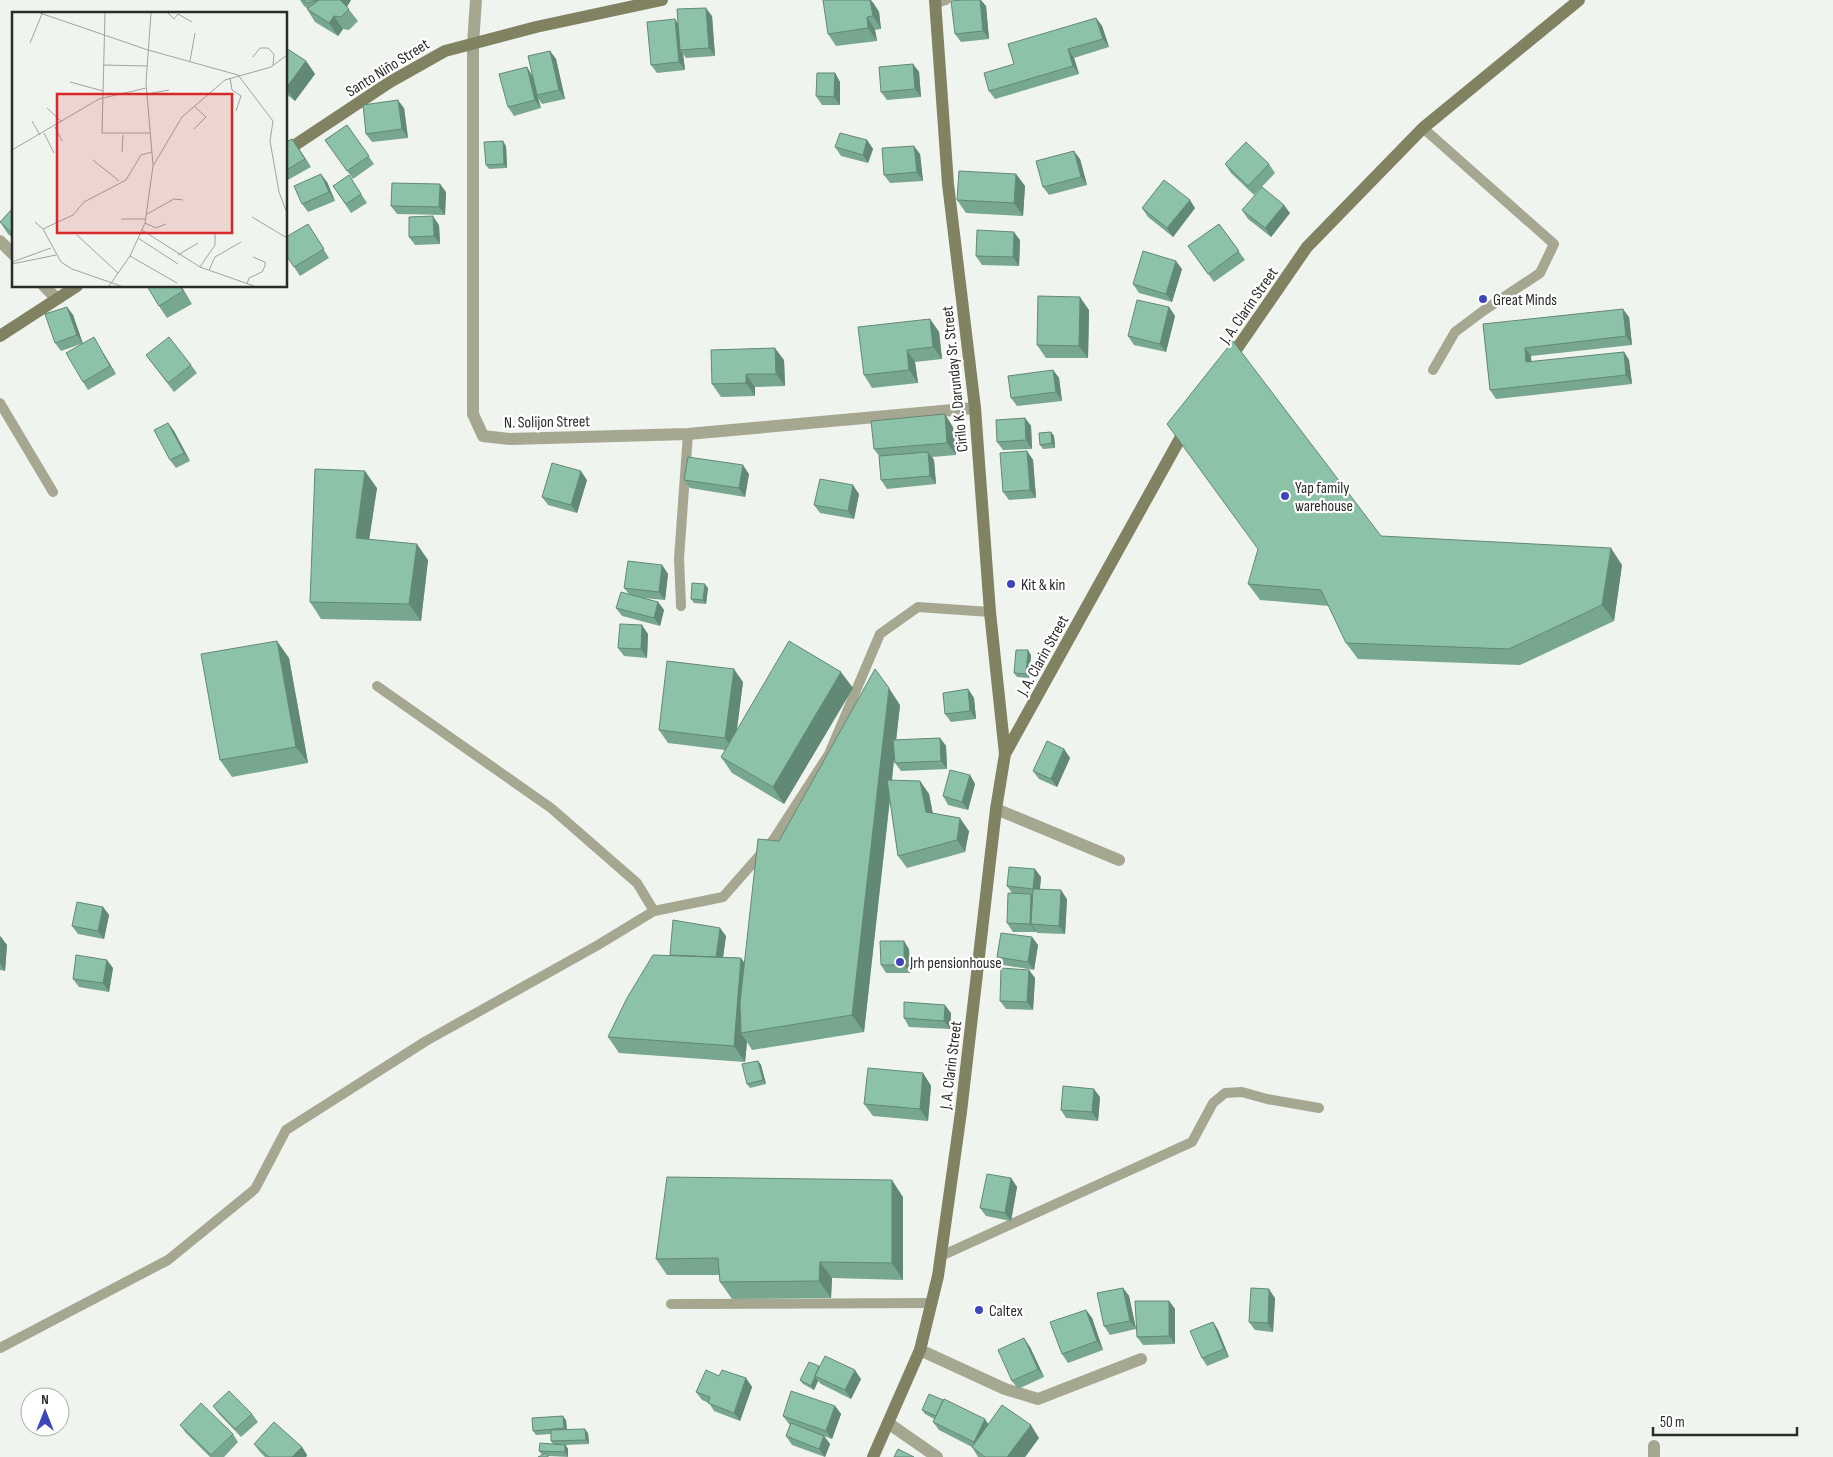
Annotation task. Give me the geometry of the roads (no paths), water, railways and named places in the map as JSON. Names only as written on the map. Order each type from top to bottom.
[{"type":"main road","name":"Santo Niño Street","points":[[288,151],[398,77],[445,50],[536,27],[662,0]]},
{"type":"main road","name":"J. A. Clarin Street","points":[[1219,374],[1307,248],[1423,128],[1579,0]]},
{"type":"main road","name":"Cirilo K. Darunday Sr. Street","points":[[939,1],[948,184],[975,408],[990,612],[1005,754]]},
{"type":"main road","points":[[0,336],[73,288]]},
{"type":"main road","name":"J. A. Clarin Street","points":[[873,1457],[920,1350],[941,1256],[961,1112],[996,809],[1005,754],[1193,415]]},
{"type":"street","points":[[473,44],[476,0]]},
{"type":"street","name":"N. Solijon Street","points":[[473,44],[473,414],[483,436],[510,439],[688,434],[975,408]]},
{"type":"street","points":[[0,241],[12,253]]},
{"type":"street","points":[[46,288],[57,299]]},
{"type":"street","points":[[996,809],[1119,860]]},
{"type":"street","points":[[920,1350],[1005,1390],[1038,1399],[1141,1359]]},
{"type":"street","points":[[888,1423],[938,1457]]},
{"type":"lane","points":[[1423,128],[1554,244],[1540,274],[1483,311],[1455,332],[1433,370]]},
{"type":"lane","points":[[0,403],[53,492]]},
{"type":"lane","points":[[681,606],[679,558],[688,434]]},
{"type":"lane","points":[[0,1348],[168,1260],[254,1189],[286,1130],[426,1041],[598,946],[654,911],[723,897],[774,839],[829,754],[880,634],[918,607],[990,612]]},
{"type":"lane","points":[[377,686],[551,808],[637,883],[654,911]]},
{"type":"lane","points":[[941,1256],[1192,1142],[1213,1103],[1225,1093],[1242,1092],[1267,1099],[1319,1108]]},
{"type":"lane","points":[[671,1304],[931,1303]]},
{"type":"place","name":"Great Minds","points":[[1483,299]]},
{"type":"place","name":"Yap family warehouse","points":[[1285,496]]},
{"type":"place","name":"Kit & kin","points":[[1011,584]]},
{"type":"place","name":"Jrh pensionhouse","points":[[900,962]]},
{"type":"place","name":"Caltex","points":[[979,1310]]}]
